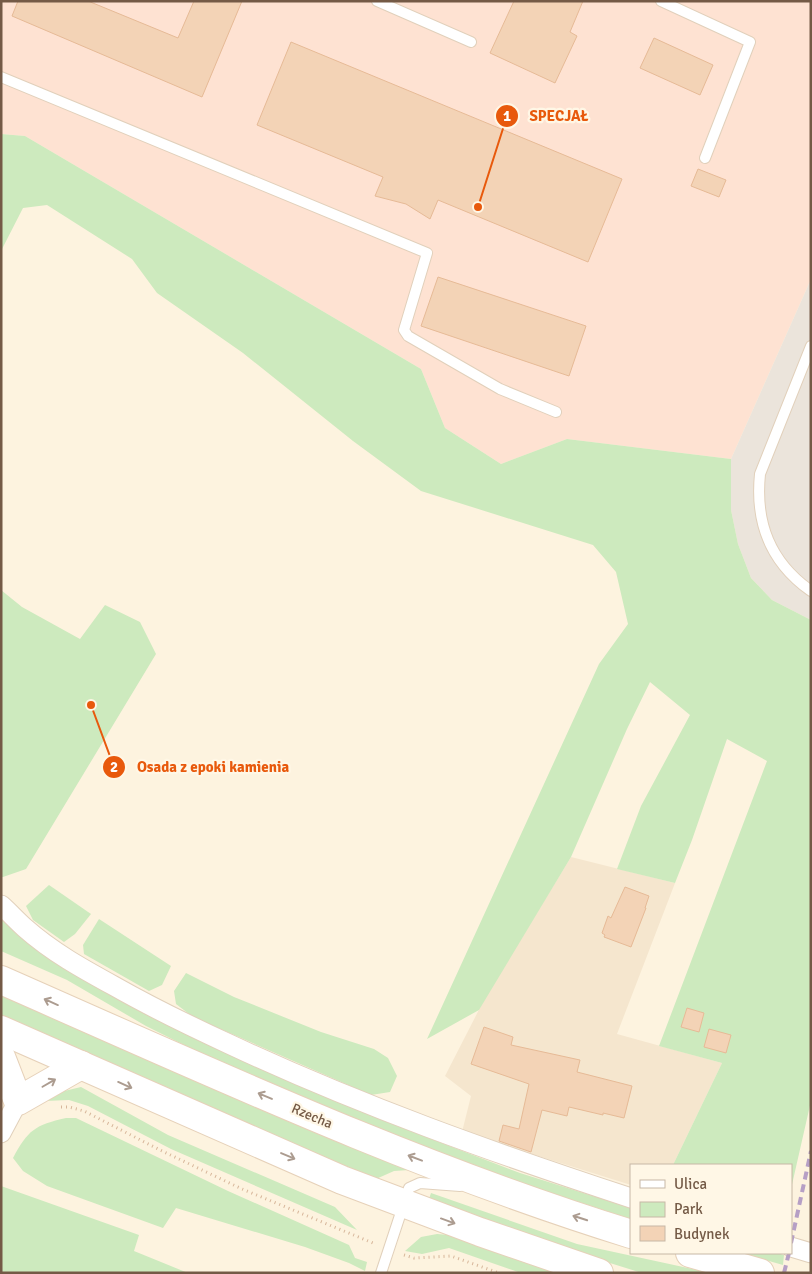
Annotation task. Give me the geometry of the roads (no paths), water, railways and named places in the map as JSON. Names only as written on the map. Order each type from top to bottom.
[{"type":"main road","name":"Rzecha","points":[[1,980],[366,1139],[493,1188],[630,1234]]},
{"type":"main road","points":[[1,1030],[297,1160],[403,1204],[539,1254],[599,1273]]},
{"type":"main road","points":[[1,1057],[18,1101],[80,1065]]},
{"type":"main road","points":[[694,1254],[760,1273]]},
{"type":"street","points":[[1,904],[25,928],[66,959],[157,1010],[267,1062],[388,1112],[504,1155],[630,1198]]},
{"type":"street","points":[[1,1134],[18,1101]]},
{"type":"street","points":[[792,1248],[811,1253]]},
{"type":"lane","points":[[377,1],[471,42]]},
{"type":"lane","points":[[660,1],[750,42],[705,158]]},
{"type":"lane","points":[[1,77],[427,253],[404,330],[408,336],[500,389],[556,412]]},
{"type":"lane","points":[[811,346],[760,474],[758,493],[760,514],[777,558],[790,574],[811,591]]},
{"type":"lane","points":[[380,1273],[408,1188],[420,1183],[493,1188]]},
{"type":"railway","points":[[792,1238],[811,1151]]},
{"type":"railway","points":[[784,1273],[789,1254]]},
{"type":"place","name":"SPECJAŁ","points":[[478,207]]},
{"type":"place","name":"Osada z epoki kamienia","points":[[91,705]]}]
